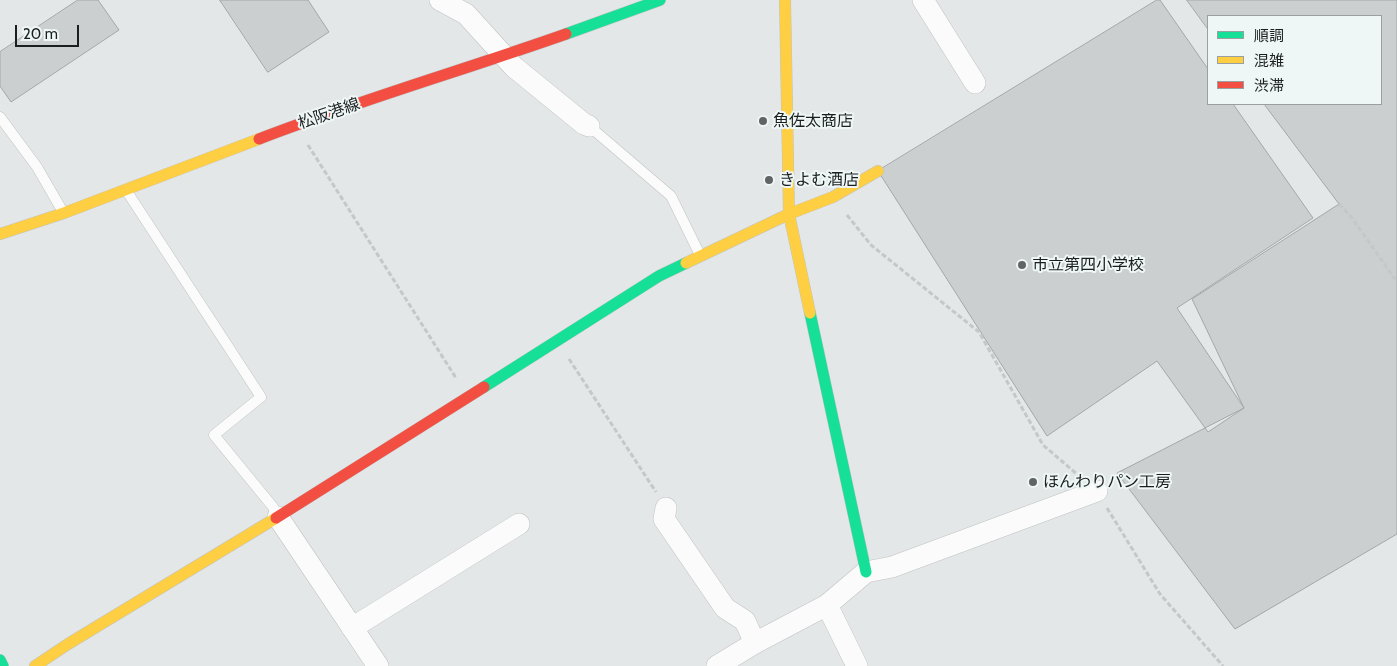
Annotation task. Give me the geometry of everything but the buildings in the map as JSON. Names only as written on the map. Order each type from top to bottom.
[{"type":"main road","name":"松阪港線","points":[[0,234],[64,213],[295,125],[503,56],[660,0]]},
{"type":"main road","points":[[785,0],[789,214],[866,572]]},
{"type":"main road","points":[[36,666],[68,644],[278,517],[659,276],[789,214],[832,197],[878,170]]},
{"type":"main road","points":[[0,660],[3,666]]},
{"type":"street","points":[[440,0],[466,14],[514,67],[584,124],[589,126]]},
{"type":"street","points":[[923,0],[975,83]]},
{"type":"street","points":[[717,666],[755,643],[827,605],[866,572],[892,567],[1097,491]]},
{"type":"street","points":[[666,508],[664,519],[725,608],[744,621],[755,643]]},
{"type":"street","points":[[278,517],[378,666]]},
{"type":"street","points":[[352,628],[519,524]]},
{"type":"street","points":[[827,605],[857,666]]},
{"type":"lane","points":[[0,117],[38,167],[64,213]]},
{"type":"lane","points":[[589,126],[671,196],[700,256]]},
{"type":"lane","points":[[126,189],[261,397],[214,435],[273,507],[278,517]]},
{"type":"path","points":[[295,125],[468,396]]},
{"type":"path","points":[[832,197],[871,245],[979,332],[1043,445],[1097,491],[1160,594],[1223,666]]},
{"type":"path","points":[[1339,204],[1352,218],[1397,282]]},
{"type":"path","points":[[567,356],[666,508]]},
{"type":"traffic: fast","points":[[566,34],[660,0]]},
{"type":"traffic: fast","points":[[484,387],[659,276],[686,263]]},
{"type":"traffic: fast","points":[[810,313],[866,572]]},
{"type":"traffic: fast","points":[[0,660],[3,666]]},
{"type":"traffic: slow","points":[[785,0],[789,214],[810,313]]},
{"type":"traffic: slow","points":[[0,234],[64,213],[259,139]]},
{"type":"traffic: slow","points":[[686,263],[789,214],[833,197],[878,171]]},
{"type":"traffic: slow","points":[[35,666],[276,518]]},
{"type":"traffic: jam","points":[[259,139],[335,111],[566,34]]},
{"type":"traffic: jam","points":[[276,518],[484,387]]},
{"type":"place","name":"魚佐太商店","points":[[763,121]]},
{"type":"place","name":"きよむ酒店","points":[[769,180]]},
{"type":"place","name":"市立第四小学校","points":[[1022,265]]},
{"type":"place","name":"ほんわりパン工房","points":[[1033,482]]}]
